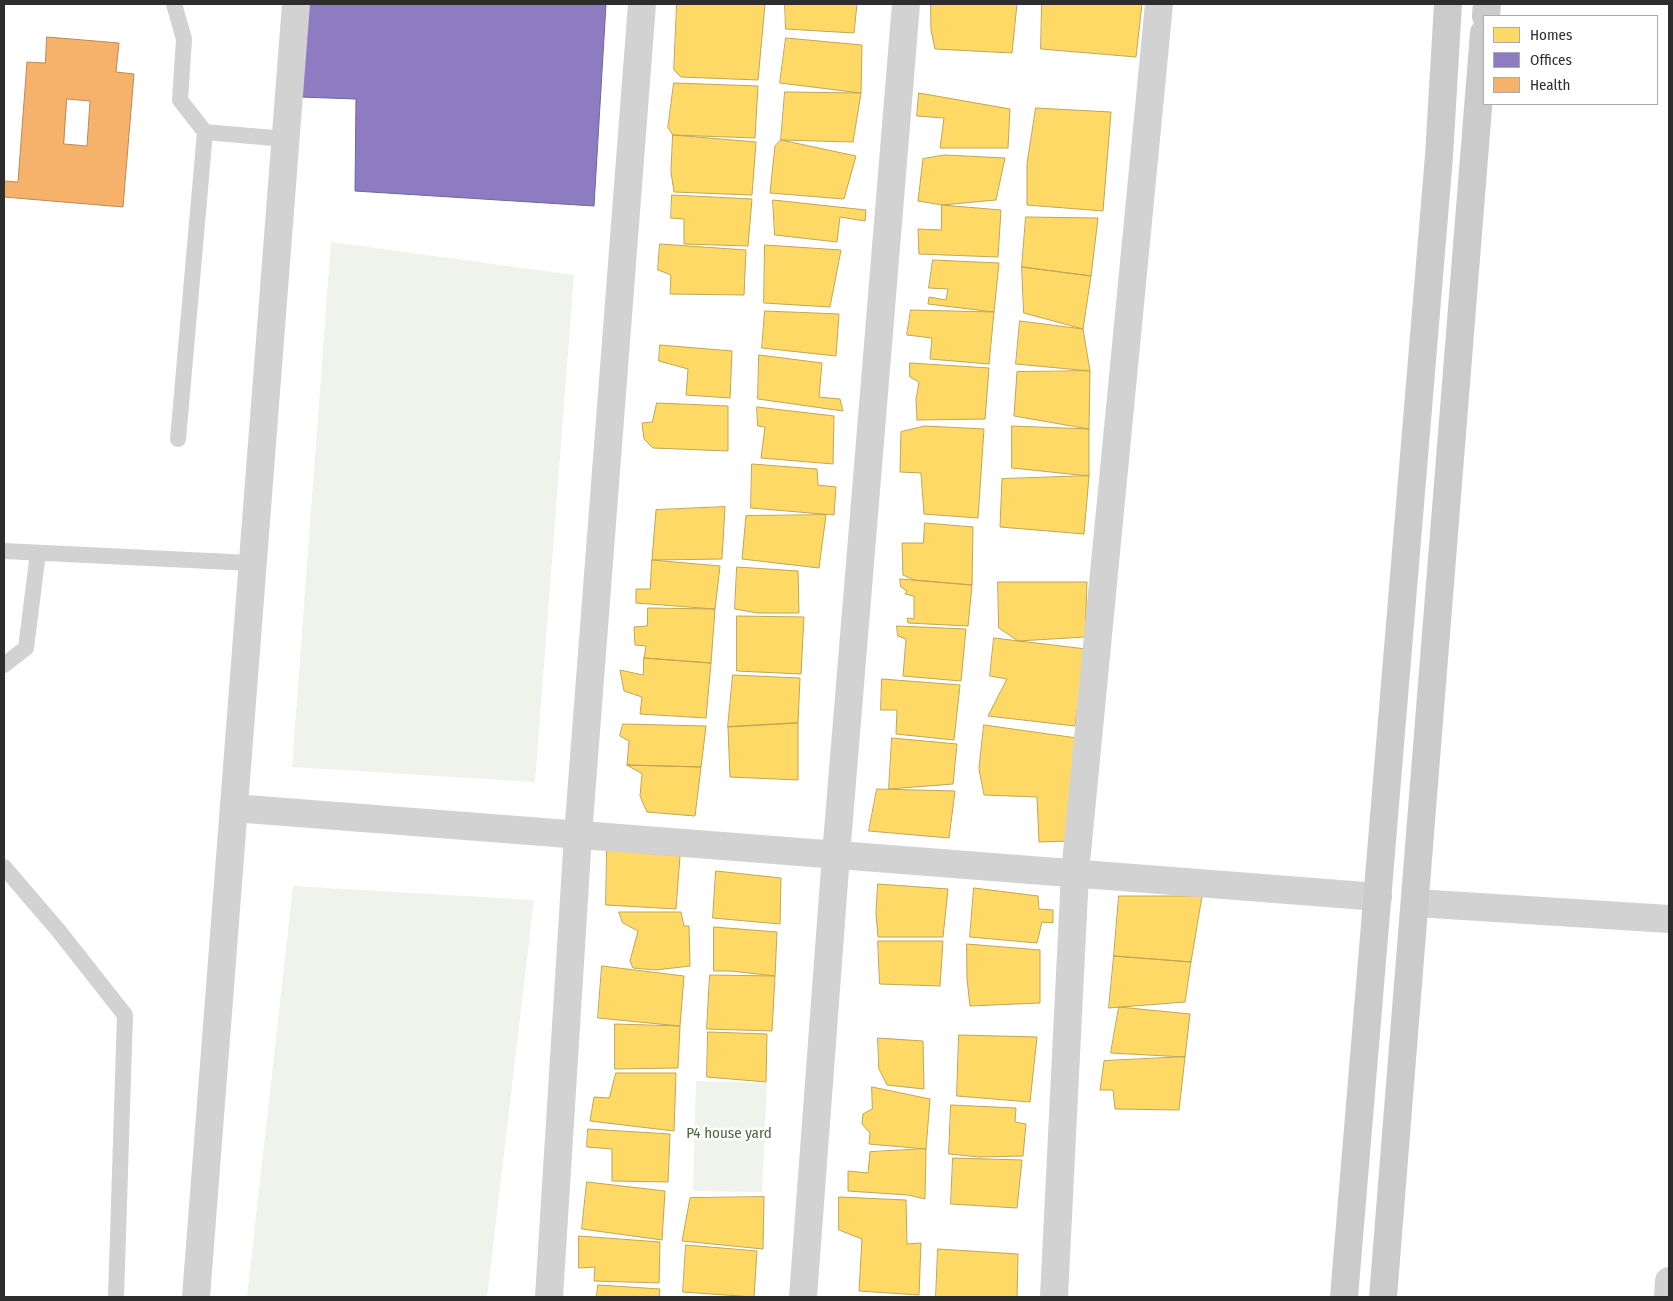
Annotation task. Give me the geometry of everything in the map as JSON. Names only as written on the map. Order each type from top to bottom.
[{"type":"street","points":[[196,1297],[251,563],[296,4]]},
{"type":"street","points":[[548,1297],[578,835],[642,4]]},
{"type":"street","points":[[804,1297],[836,855],[906,4]]},
{"type":"street","points":[[1054,1297],[1075,873],[1159,4]]},
{"type":"street","points":[[1344,1297],[1439,156],[1448,4]]},
{"type":"street","points":[[1383,1297],[1416,903],[1483,45]]},
{"type":"street","points":[[1439,156],[1473,160]]},
{"type":"street","points":[[1398,658],[1434,658]]},
{"type":"street","points":[[234,808],[1378,897]]},
{"type":"street","points":[[1416,903],[1669,919]]},
{"type":"street","points":[[1668,1297],[1669,1281]]},
{"type":"lane","points":[[174,4],[184,39],[180,100],[205,132],[178,439]]},
{"type":"lane","points":[[205,132],[285,138]]},
{"type":"lane","points":[[4,551],[251,563]]},
{"type":"lane","points":[[4,665],[26,648],[38,553]]},
{"type":"lane","points":[[4,867],[58,930],[125,1015],[116,1297]]},
{"type":"green space","points":[[331,242],[574,275],[535,782],[292,767]]},
{"type":"green space","points":[[293,886],[534,900],[487,1297],[247,1297]]},
{"type":"green space","name":"P4 house yard","points":[[696,1081],[767,1083],[762,1192],[693,1191]]},
{"type":"building: Homes","points":[[677,4],[765,4],[758,80],[681,77],[674,70]]},
{"type":"building: Homes","points":[[785,4],[857,4],[854,33],[786,29]]},
{"type":"building: Homes","points":[[931,4],[1017,4],[1012,53],[935,49],[931,30]]},
{"type":"building: Homes","points":[[1042,4],[1142,4],[1136,57],[1041,49]]},
{"type":"building: Homes","points":[[786,38],[862,45],[861,93],[780,83]]},
{"type":"building: Homes","points":[[674,83],[758,86],[755,138],[673,135],[668,128]]},
{"type":"building: Homes","points":[[785,92],[861,93],[853,142],[781,140]]},
{"type":"building: Homes","points":[[919,93],[1010,109],[1008,148],[940,148],[944,118],[917,116]]},
{"type":"building: Homes","points":[[1036,108],[1111,112],[1103,211],[1027,205],[1027,164]]},
{"type":"building: Homes","points":[[673,135],[756,142],[752,195],[674,192],[671,172]]},
{"type":"building: Homes","points":[[781,140],[856,156],[844,199],[770,193],[775,146]]},
{"type":"building: Homes","points":[[945,155],[1005,158],[996,200],[942,205],[918,201],[923,159]]},
{"type":"building: Homes","points":[[672,195],[752,199],[748,246],[684,244],[684,219],[671,218]]},
{"type":"building: Homes","points":[[773,200],[866,210],[865,221],[840,217],[837,242],[775,235]]},
{"type":"building: Homes","points":[[942,205],[1001,210],[998,257],[919,254],[918,229],[941,230]]},
{"type":"building: Homes","points":[[1026,217],[1098,218],[1091,276],[1022,267]]},
{"type":"building: Homes","points":[[660,244],[746,250],[744,295],[670,294],[671,275],[658,270]]},
{"type":"building: Homes","points":[[765,245],[841,250],[830,307],[764,303]]},
{"type":"building: Homes","points":[[933,260],[999,263],[994,312],[928,304],[929,297],[946,300],[948,289],[929,288]]},
{"type":"building: Homes","points":[[1022,267],[1091,276],[1083,329],[1024,313]]},
{"type":"building: Homes","points":[[911,310],[994,312],[989,364],[930,359],[932,338],[907,335]]},
{"type":"building: Homes","points":[[765,311],[839,314],[836,356],[762,348]]},
{"type":"building: Homes","points":[[1020,321],[1083,329],[1090,371],[1016,364]]},
{"type":"building: Homes","points":[[660,345],[732,351],[730,398],[686,395],[688,369],[659,361]]},
{"type":"building: Homes","points":[[759,355],[822,363],[819,397],[840,399],[843,411],[758,399]]},
{"type":"building: Homes","points":[[910,363],[989,368],[985,419],[917,420],[916,399],[919,382],[910,377]]},
{"type":"building: Homes","points":[[1090,371],[1089,429],[1014,416],[1017,372]]},
{"type":"building: Homes","points":[[657,403],[728,406],[728,451],[653,448],[644,439],[642,423],[652,422]]},
{"type":"building: Homes","points":[[757,407],[834,416],[833,464],[761,458],[765,427],[758,426]]},
{"type":"building: Homes","points":[[925,426],[984,429],[978,518],[924,514],[921,473],[900,472],[901,432]]},
{"type":"building: Homes","points":[[1012,426],[1089,429],[1089,476],[1012,468]]},
{"type":"building: Homes","points":[[752,464],[817,469],[818,485],[836,487],[834,515],[751,508]]},
{"type":"building: Homes","points":[[1089,476],[1084,534],[1000,527],[1002,479]]},
{"type":"building: Homes","points":[[725,507],[722,559],[652,560],[656,510]]},
{"type":"building: Homes","points":[[826,515],[819,568],[742,559],[746,516]]},
{"type":"building: Homes","points":[[925,523],[973,527],[972,585],[914,580],[903,575],[902,543],[923,543]]},
{"type":"building: Homes","points":[[652,560],[720,566],[715,609],[636,603],[636,589],[650,589]]},
{"type":"building: Homes","points":[[737,567],[798,571],[799,613],[757,613],[735,609]]},
{"type":"building: Homes","points":[[900,579],[972,585],[968,626],[908,623],[907,618],[914,619],[914,596],[905,594],[907,591],[901,587]]},
{"type":"building: Homes","points":[[998,582],[1087,582],[1085,637],[1018,641],[999,628]]},
{"type":"building: Homes","points":[[648,608],[715,609],[711,663],[644,658],[646,646],[635,645],[634,627],[647,626]]},
{"type":"building: Homes","points":[[737,616],[804,617],[801,674],[737,671]]},
{"type":"building: Homes","points":[[897,626],[966,629],[961,681],[903,676],[906,639],[898,636]]},
{"type":"building: Homes","points":[[994,638],[1086,649],[1075,726],[988,716],[1007,679],[990,676]]},
{"type":"building: Homes","points":[[644,658],[711,663],[706,718],[640,714],[642,697],[624,691],[620,670],[643,675]]},
{"type":"building: Homes","points":[[733,675],[800,678],[798,723],[728,727]]},
{"type":"building: Homes","points":[[882,679],[960,685],[954,740],[896,734],[897,710],[881,710]]},
{"type":"building: Homes","points":[[798,723],[798,780],[730,777],[728,727]]},
{"type":"building: Homes","points":[[623,724],[706,726],[701,767],[627,765],[629,741],[620,736]]},
{"type":"building: Homes","points":[[984,725],[1077,738],[1069,841],[1039,842],[1037,797],[984,795],[979,769]]},
{"type":"building: Homes","points":[[892,738],[957,744],[953,784],[889,789]]},
{"type":"building: Homes","points":[[627,765],[701,767],[695,816],[647,812],[640,796],[642,774]]},
{"type":"building: Homes","points":[[877,789],[955,791],[949,838],[869,831]]},
{"type":"building: Homes","points":[[607,850],[680,856],[676,909],[606,905]]},
{"type":"building: Homes","points":[[716,871],[781,878],[780,924],[713,918]]},
{"type":"building: Homes","points":[[878,884],[948,889],[943,937],[878,937],[876,914]]},
{"type":"building: Homes","points":[[974,888],[1038,896],[1039,909],[1053,910],[1053,923],[1042,922],[1037,943],[970,937]]},
{"type":"building: Homes","points":[[1119,896],[1202,896],[1191,962],[1114,956]]},
{"type":"building: Homes","points":[[619,912],[681,912],[684,926],[689,926],[690,966],[656,970],[633,968],[630,961],[638,931],[623,923]]},
{"type":"building: Homes","points":[[714,927],[777,932],[775,976],[714,971]]},
{"type":"building: Homes","points":[[878,941],[943,941],[940,986],[880,984]]},
{"type":"building: Homes","points":[[967,944],[1040,950],[1040,1003],[970,1006],[967,979]]},
{"type":"building: Homes","points":[[1114,956],[1191,962],[1185,1002],[1109,1008]]},
{"type":"building: Homes","points":[[602,966],[684,976],[680,1026],[598,1018]]},
{"type":"building: Homes","points":[[710,975],[775,976],[772,1031],[707,1029]]},
{"type":"building: Homes","points":[[1119,1007],[1190,1014],[1185,1057],[1111,1053]]},
{"type":"building: Homes","points":[[615,1024],[680,1026],[678,1068],[615,1069]]},
{"type":"building: Homes","points":[[708,1032],[767,1034],[766,1082],[707,1077]]},
{"type":"building: Homes","points":[[959,1035],[1037,1037],[1030,1102],[957,1096]]},
{"type":"building: Homes","points":[[878,1038],[923,1041],[924,1089],[887,1085],[879,1069]]},
{"type":"building: Homes","points":[[1185,1057],[1179,1110],[1115,1109],[1113,1090],[1100,1090],[1104,1061]]},
{"type":"building: Homes","points":[[616,1073],[676,1073],[674,1131],[590,1121],[594,1097],[609,1098]]},
{"type":"building: Homes","points":[[872,1087],[930,1099],[926,1149],[869,1144],[870,1133],[862,1124],[863,1114],[872,1109]]},
{"type":"building: Homes","points":[[951,1105],[1016,1108],[1015,1122],[1026,1124],[1023,1156],[979,1157],[949,1154]]},
{"type":"building: Homes","points":[[588,1129],[670,1134],[668,1182],[612,1181],[612,1149],[587,1147]]},
{"type":"building: Homes","points":[[926,1149],[925,1199],[908,1195],[848,1191],[848,1171],[868,1173],[870,1152]]},
{"type":"building: Homes","points":[[953,1158],[1022,1160],[1017,1208],[951,1204]]},
{"type":"building: Homes","points":[[587,1182],[665,1191],[662,1240],[582,1229]]},
{"type":"building: Homes","points":[[764,1197],[763,1249],[682,1241],[690,1198]]},
{"type":"building: Homes","points":[[839,1197],[906,1200],[907,1244],[921,1243],[919,1295],[859,1291],[862,1239],[839,1230]]},
{"type":"building: Homes","points":[[579,1236],[660,1242],[659,1283],[594,1281],[595,1267],[579,1268]]},
{"type":"building: Homes","points":[[686,1245],[757,1251],[754,1297],[683,1292]]},
{"type":"building: Homes","points":[[938,1249],[1018,1254],[1017,1297],[936,1297]]},
{"type":"building: Homes","points":[[598,1285],[660,1289],[659,1297],[597,1297]]},
{"type":"building: Offices","points":[[308,4],[606,4],[594,206],[355,191],[356,99],[300,97]]},
{"type":"building: Health","points":[[47,37],[119,43],[116,72],[134,74],[123,207],[4,197],[4,181],[18,182],[27,62],[45,63]],"holes":[[[67,99],[90,101],[87,146],[64,144]]]}]
